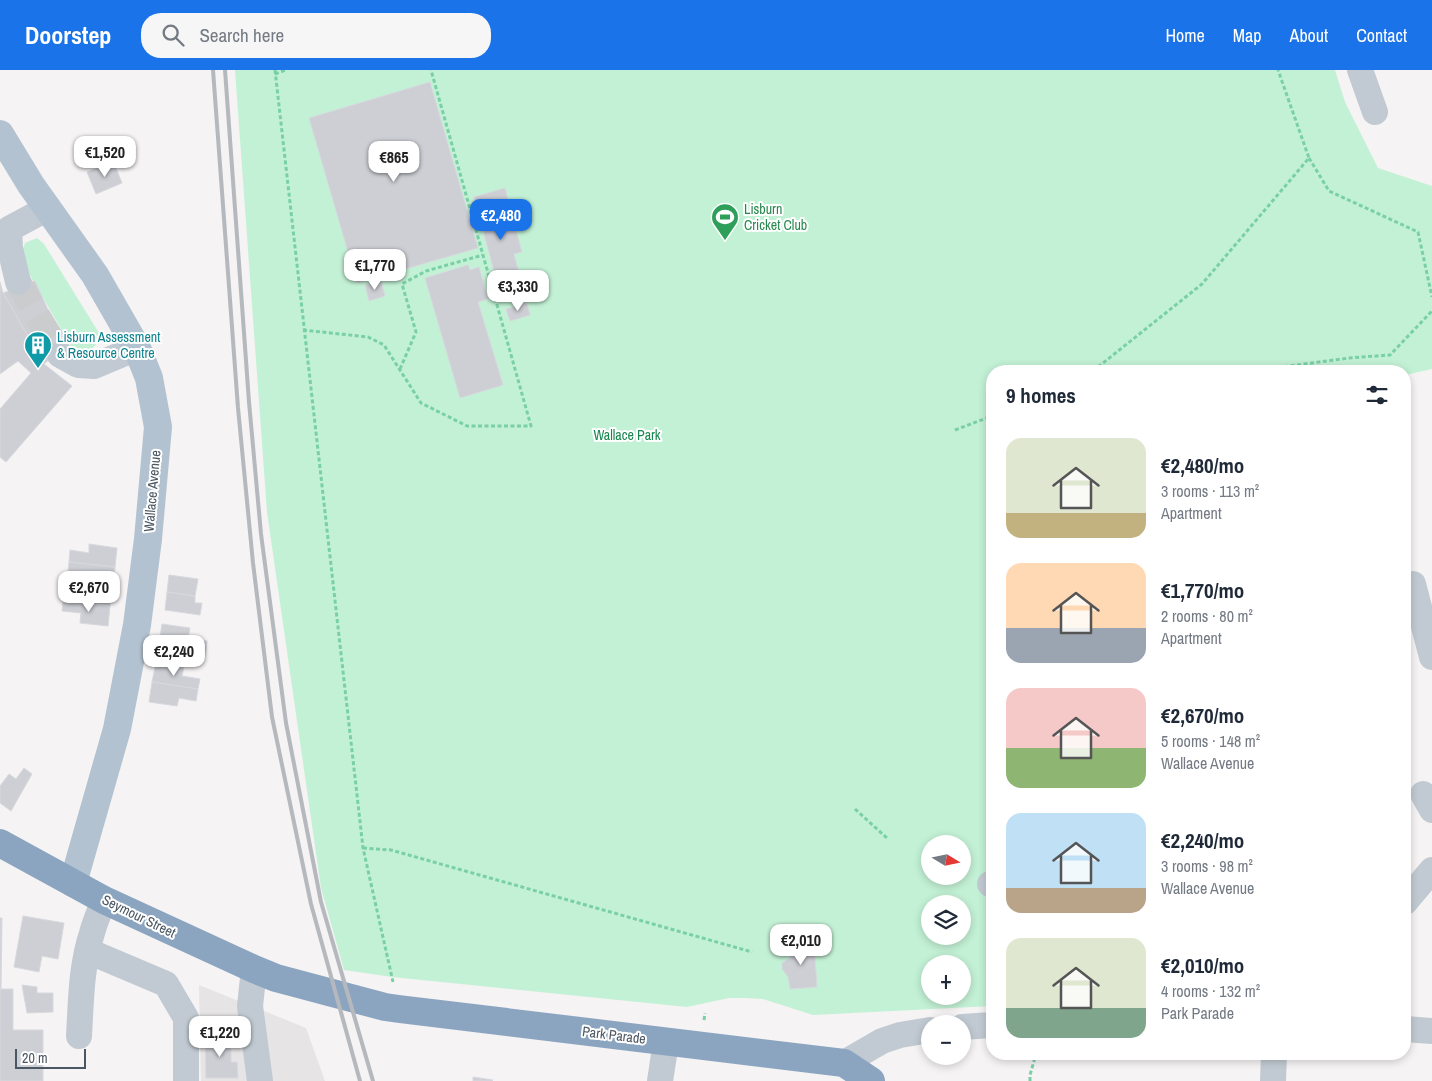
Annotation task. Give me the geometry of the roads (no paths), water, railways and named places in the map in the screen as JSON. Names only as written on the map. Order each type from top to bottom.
[{"type":"highway","name":"Seymour Street","points":[[2,843],[104,900],[265,974],[392,1008]]},
{"type":"highway","name":"Park Parade","points":[[392,1008],[844,1062]]},
{"type":"highway","points":[[844,1062],[872,1081]]},
{"type":"main road","name":"Wallace Avenue","points":[[0,134],[31,185],[95,275],[137,348],[149,378],[158,427],[137,624],[117,729],[73,883]]},
{"type":"street","points":[[1360,70],[1375,112]]},
{"type":"street","points":[[18,282],[3,226],[48,208]]},
{"type":"street","points":[[60,355],[78,365],[94,366],[137,348]]},
{"type":"street","points":[[1417,582],[1432,658]]},
{"type":"street","points":[[1411,895],[1432,870]]},
{"type":"street","points":[[79,1036],[83,976],[92,933],[104,900]]},
{"type":"street","points":[[88,951],[166,984],[186,1018],[186,1081]]},
{"type":"street","points":[[260,1081],[250,1006],[265,974]]},
{"type":"street","points":[[971,1026],[986,1025]]},
{"type":"street","points":[[1411,1029],[1432,1031]]},
{"type":"street","points":[[844,1062],[882,1041],[900,1035],[921,1032]]},
{"type":"street","points":[[660,1081],[666,1042]]},
{"type":"street","points":[[1273,1081],[1274,1060]]},
{"type":"tunnel","points":[[18,282],[60,355]]},
{"type":"railway","points":[[213,70],[238,408],[253,563],[272,717],[311,904],[360,1081]]},
{"type":"railway","points":[[225,70],[249,402],[261,534],[286,723],[321,902],[373,1081]]},
{"type":"place","name":"Lisburn Cricket Club","points":[[725,241]]},
{"type":"place","name":"Lisburn Assessment & Resource Centre","points":[[38,369]]},
{"type":"park label","name":"Wallace Park","points":[[627,435]]}]
